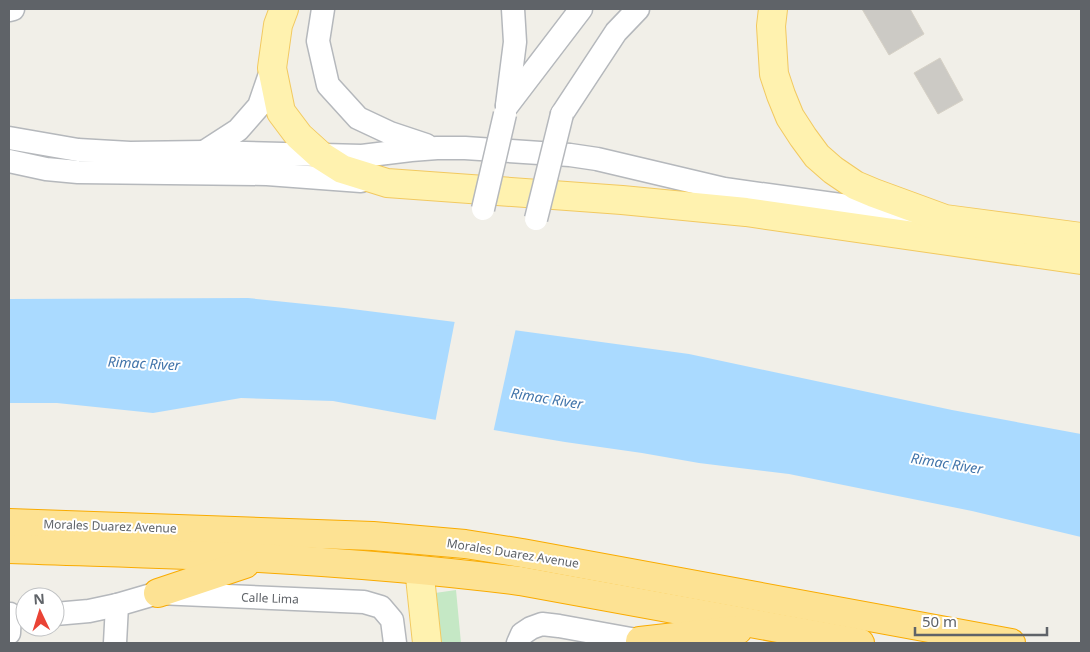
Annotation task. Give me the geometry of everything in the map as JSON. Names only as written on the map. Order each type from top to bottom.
[{"type":"highway","name":"Morales Duarez Avenue","points":[[9,522],[373,536],[465,544],[1011,643]]},
{"type":"highway","points":[[9,549],[260,558],[419,570],[520,581],[860,643]]},
{"type":"highway","points":[[158,593],[260,558]]},
{"type":"highway","points":[[647,642],[768,626]]},
{"type":"main road","points":[[284,9],[278,25],[272,68],[281,112],[299,136],[320,155],[342,168],[387,183],[622,200],[746,212],[1081,260]]},
{"type":"main road","points":[[772,9],[771,26],[774,74],[790,117],[817,156],[833,170],[855,185],[945,219],[1081,237]]},
{"type":"main road","points":[[420,577],[427,643]]},
{"type":"street","points":[[9,10],[13,9]]},
{"type":"street","points":[[322,9],[318,41],[328,85],[358,118],[390,133],[437,148]]},
{"type":"street","points":[[482,209],[506,110],[515,42],[513,9]]},
{"type":"street","points":[[506,110],[580,9]]},
{"type":"street","points":[[536,219],[562,114],[616,32],[638,9]]},
{"type":"street","points":[[204,152],[238,130],[258,106],[272,68]]},
{"type":"street","points":[[9,138],[78,150],[130,153],[204,152],[362,156],[411,150],[465,148],[570,155],[597,159],[724,189],[945,219]]},
{"type":"street","points":[[9,161],[46,169],[78,172],[267,174],[387,183]]},
{"type":"street","name":"Calle Lima","points":[[65,613],[89,611],[117,605],[158,593],[364,602],[381,607],[392,620],[395,643]]},
{"type":"street","points":[[115,643],[117,605]]},
{"type":"street","points":[[518,643],[522,634],[542,624],[647,642]]},
{"type":"green space","points":[[456,590],[461,643],[440,643],[435,593]]},
{"type":"water","name":"Rimac River","points":[[248,298],[463,323],[689,354],[952,410],[1081,434],[1081,537],[972,511],[789,474],[699,463],[565,442],[333,401],[241,398],[153,413],[57,403],[9,403],[9,299]]},
{"type":"pier","points":[[455,320],[516,328],[493,433],[435,423]]},
{"type":"building","points":[[862,9],[910,9],[924,34],[889,55]]},
{"type":"building","points":[[940,58],[963,100],[938,114],[914,73]]}]
